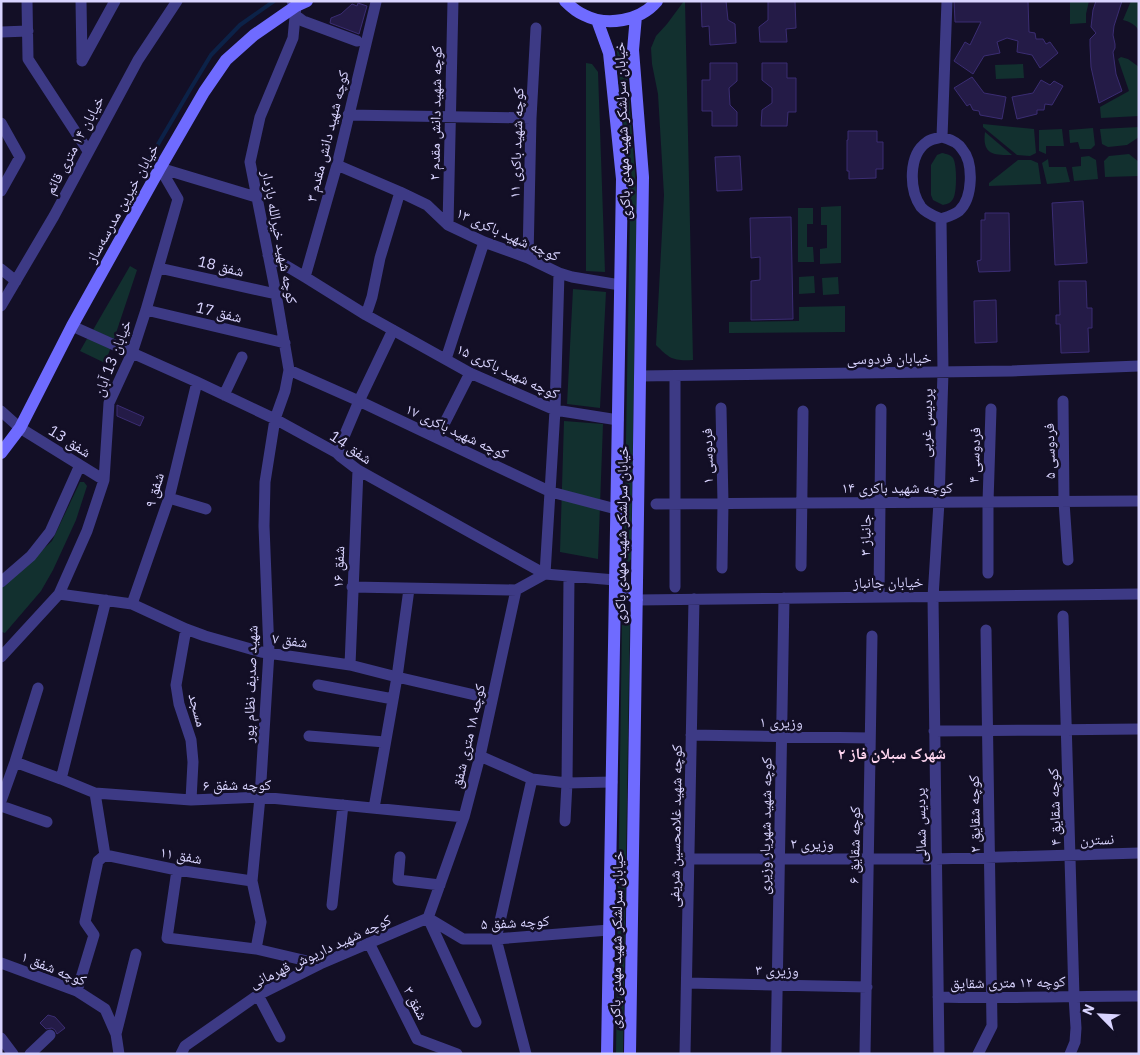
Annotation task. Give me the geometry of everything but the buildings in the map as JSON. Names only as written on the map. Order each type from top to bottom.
[{"type":"main road","points":[[565,1],[573,9],[585,16],[597,20],[617,21],[636,16],[653,6],[657,1]]},
{"type":"main road","name":"خیابان خیرین مدرسه‌ساز","points":[[1,453],[20,428],[72,326],[204,92],[226,60],[254,35],[298,6]]},
{"type":"main road","name":"خیابان سرلشکر شهید مهدی باکری","points":[[630,1054],[643,177],[633,50],[636,16]]},
{"type":"main road","name":"خیابان سرلشکر شهید مهدی باکری","points":[[597,20],[609,53],[622,179],[607,1054]]},
{"type":"main road","points":[[615,580],[637,600]]},
{"type":"street","points":[[27,1],[28,59],[88,151]]},
{"type":"street","points":[[81,1],[82,61],[115,1]]},
{"type":"street","name":"خیابان ۱۴ متری قائم","points":[[1,306],[54,216],[138,60],[177,1]]},
{"type":"street","name":"کوچه شهید دانش مقدم ۲","points":[[448,225],[453,1]]},
{"type":"street","points":[[942,137],[947,1]]},
{"type":"street","name":"کوچه شهید دانش مقدم ۳","points":[[305,277],[337,165],[376,2]]},
{"type":"street","points":[[298,6],[303,21],[357,41]]},
{"type":"street","name":"کوچه شهید خیرالله بازدار","points":[[275,419],[285,391],[289,370],[250,162],[260,117],[293,38],[298,6]]},
{"type":"street","name":"کوچه شهید باکری ۱۱","points":[[528,258],[531,118],[536,28]]},
{"type":"street","points":[[1,32],[28,31]]},
{"type":"street","points":[[348,116],[531,118]]},
{"type":"street","points":[[1,122],[20,157],[1,191]]},
{"type":"street","points":[[942,137],[962,148],[969,165],[970,183],[965,202],[959,211],[941,219],[929,214],[922,208],[914,193],[912,180],[913,164],[923,146],[942,137]]},
{"type":"street","name":"کوچه شهید باکری ۱۳","points":[[337,165],[427,205],[448,225],[484,242],[528,258],[559,274],[620,285]]},
{"type":"street","points":[[160,168],[256,197]]},
{"type":"street","name":"خیابان 13 آبان","points":[[1,657],[59,594],[87,531],[104,480],[109,403],[132,353],[159,268],[178,199],[160,168]]},
{"type":"street","points":[[366,315],[372,297],[380,258],[400,192]]},
{"type":"street","name":"پردیس غربی","points":[[933,596],[939,502],[943,372],[941,219]]},
{"type":"street","points":[[446,358],[484,242]]},
{"type":"street","name":"کوچه شهید باکری ۱۵","points":[[268,255],[366,315],[470,372],[554,410],[618,420]]},
{"type":"street","name":"شفق 18","points":[[159,268],[276,294]]},
{"type":"street","points":[[1,269],[16,281]]},
{"type":"street","points":[[352,587],[516,590],[545,574],[551,492],[559,274]]},
{"type":"street","name":"شفق 17","points":[[146,310],[285,343]]},
{"type":"street","name":"شفق 14","points":[[72,326],[275,419],[337,452],[358,470],[545,574],[615,580]]},
{"type":"street","points":[[337,452],[393,330]]},
{"type":"street","points":[[224,395],[242,357]]},
{"type":"street","name":"خیابان فردوسی","points":[[640,376],[1012,371],[1139,366]]},
{"type":"street","name":"کوچه شهید باکری ۱۷","points":[[289,370],[551,492],[616,509]]},
{"type":"street","points":[[437,438],[470,372]]},
{"type":"street","points":[[675,587],[676,376]]},
{"type":"street","name":"شفق ۹","points":[[132,604],[169,498],[197,382]]},
{"type":"street","name":"فردوسی ۵","points":[[1063,401],[1064,502],[1068,560]]},
{"type":"street","name":"فردوسی ۱","points":[[720,408],[723,504],[722,568]]},
{"type":"street","name":"جانباز ۳","points":[[879,597],[881,409]]},
{"type":"street","name":"فردوسی ۴","points":[[988,573],[991,409]]},
{"type":"street","name":"شفق 13","points":[[1,411],[20,428],[104,480]]},
{"type":"street","points":[[801,566],[803,411]]},
{"type":"street","name":"شهید صدیف نظام پور","points":[[256,949],[261,922],[252,882],[260,797],[269,652],[264,526],[265,482],[275,419]]},
{"type":"street","points":[[1,582],[31,556],[50,532],[80,465]]},
{"type":"street","name":"شفق ۱۶","points":[[350,665],[358,470]]},
{"type":"street","points":[[169,498],[206,509]]},
{"type":"street","name":"کوچه شهید باکری ۱۴","points":[[656,504],[1139,501]]},
{"type":"street","points":[[565,821],[569,577]]},
{"type":"street","points":[[374,808],[397,678],[409,589]]},
{"type":"street","name":"کوچه ۱۸ متری شفق","points":[[428,918],[464,817],[480,756],[516,590]]},
{"type":"street","name":"شفق ۷","points":[[59,594],[132,604],[204,636],[262,652],[350,665],[397,678],[492,699]]},
{"type":"street","name":"خیابان جانباز","points":[[637,600],[1139,594]]},
{"type":"street","name":"پردیس شمالی","points":[[933,596],[938,1054]]},
{"type":"street","name":"کوچه شهید شهریار وزیری","points":[[776,1054],[784,598]]},
{"type":"street","name":"کوچه شهید غلامحسین شریفی","points":[[685,1054],[694,599]]},
{"type":"street","points":[[61,779],[106,600]]},
{"type":"street","name":"کوچه شقایق ۴","points":[[1063,616],[1076,1028],[1075,1042],[1070,1054]]},
{"type":"street","name":"مسجد","points":[[186,629],[176,685],[179,704],[191,740],[191,800]]},
{"type":"street","name":"کوچه شقایق ۲","points":[[978,1054],[992,1026],[986,630]]},
{"type":"street","name":"کوچه شقایق ۶","points":[[866,1054],[872,636]]},
{"type":"street","points":[[318,685],[393,699]]},
{"type":"street","points":[[38,688],[1,801],[47,822]]},
{"type":"street","points":[[934,732],[1139,729]]},
{"type":"street","name":"وزیری ۱","points":[[691,735],[870,738]]},
{"type":"street","points":[[309,736],[385,742]]},
{"type":"street","points":[[480,756],[532,779],[567,783],[612,782]]},
{"type":"street","name":"کوچه شفق ۶","points":[[15,762],[95,793],[191,800],[260,797],[464,817]]},
{"type":"street","points":[[526,1054],[496,939],[532,779]]},
{"type":"street","points":[[77,991],[94,935],[85,922],[89,897],[98,861],[105,854],[95,793]]},
{"type":"street","points":[[332,905],[343,805]]},
{"type":"street","name":"نسترن","points":[[936,858],[1139,853]]},
{"type":"street","name":"شفق ۱۱","points":[[105,854],[177,870],[252,882]]},
{"type":"street","points":[[400,857],[398,880],[440,885]]},
{"type":"street","name":"وزیری ۲","points":[[689,859],[936,858]]},
{"type":"street","points":[[177,870],[167,938],[256,949],[320,964]]},
{"type":"street","points":[[428,918],[476,1022]]},
{"type":"street","name":"کوچه شفق ۵","points":[[428,918],[463,939],[496,939],[609,930]]},
{"type":"street","name":"کوچه شهید داریوش قهرمانی","points":[[181,1054],[185,1046],[258,995],[320,964],[428,918]]},
{"type":"street","name":"شفق ۳","points":[[369,943],[417,1039],[457,1054]]},
{"type":"street","points":[[116,1034],[136,954]]},
{"type":"street","name":"کوچه شفق ۱","points":[[1,963],[77,991],[105,1009],[116,1034],[119,1054]]},
{"type":"street","name":"وزیری ۳","points":[[687,983],[866,986]]},
{"type":"street","points":[[258,995],[280,1037]]},
{"type":"street","name":"کوچه ۱۲ متری شقایق","points":[[938,997],[1139,996]]},
{"type":"street","points":[[30,1054],[50,1035]]},
{"type":"street","points":[[1,1038],[13,1054]]},
{"type":"green space","points":[[684,1],[693,360],[672,358],[656,345],[664,195],[658,94],[651,48],[656,36]]},
{"type":"green space","points":[[1070,1],[1089,1],[1086,23],[1070,24]]},
{"type":"green space","points":[[1131,1],[1139,1],[1139,31],[1132,24],[1123,20]]},
{"type":"green space","points":[[620,44],[625,46],[637,207],[631,559],[629,562],[625,561],[624,556],[630,208],[616,47]]},
{"type":"green space","points":[[1121,57],[1128,59],[1139,67],[1139,116],[1101,118],[1100,107],[1129,91],[1118,59]]},
{"type":"green space","points":[[586,63],[592,64],[598,72],[605,272],[586,271]]},
{"type":"green space","points":[[1023,64],[1024,78],[996,79],[995,65]]},
{"type":"green space","points":[[983,124],[1034,129],[1036,153],[1030,156],[1017,155],[983,127]]},
{"type":"green space","points":[[1139,127],[1139,137],[1127,145],[1108,147],[1102,144],[1100,129]]},
{"type":"green space","points":[[1093,128],[1095,145],[1091,149],[1080,149],[1078,142],[1070,143],[1069,130]]},
{"type":"green space","points":[[1062,129],[1064,146],[1046,146],[1046,154],[1039,151],[1039,130]]},
{"type":"green space","points":[[985,132],[1012,155],[995,154],[987,149],[985,145]]},
{"type":"green space","points":[[942,153],[953,158],[956,178],[953,199],[943,205],[933,200],[931,195],[931,165],[937,155]]},
{"type":"green space","points":[[1129,154],[1139,162],[1139,176],[1105,177],[1104,161],[1109,156]]},
{"type":"green space","points":[[1089,156],[1096,160],[1098,179],[1074,181],[1072,167],[1081,166],[1081,157]]},
{"type":"green space","points":[[1048,159],[1049,167],[1066,167],[1070,182],[1047,184],[1042,163]]},
{"type":"green space","points":[[1018,160],[1031,160],[1038,163],[1041,184],[989,186],[989,183]]},
{"type":"green space","points":[[841,206],[841,263],[820,264],[820,249],[827,248],[827,225],[821,225],[821,207]]},
{"type":"green space","points":[[798,208],[813,208],[813,224],[807,224],[807,247],[813,247],[814,262],[798,262]]},
{"type":"green space","points":[[130,266],[137,270],[114,339],[93,330]]},
{"type":"green space","points":[[814,276],[815,293],[799,294],[799,277]]},
{"type":"green space","points":[[838,277],[839,294],[823,295],[822,278]]},
{"type":"green space","points":[[573,289],[606,292],[600,408],[567,404]]},
{"type":"green space","points":[[845,306],[845,332],[729,333],[729,322],[799,321],[799,307]]},
{"type":"green space","points":[[88,337],[111,347],[105,363],[80,351]]},
{"type":"green space","points":[[564,421],[603,424],[598,559],[560,552]]},
{"type":"green space","points":[[80,482],[84,482],[87,486],[76,520],[53,570],[41,591],[5,633],[2,632],[1,588],[52,541]]},
{"type":"green space","points":[[630,612],[623,1054],[616,1054],[622,618],[624,613]]},
{"type":"waterway","points":[[149,167],[147,163],[211,55],[240,25],[274,1]]},
{"type":"district","name":"شهرک سبلان فاز ۲","points":[[892,753]]}]
